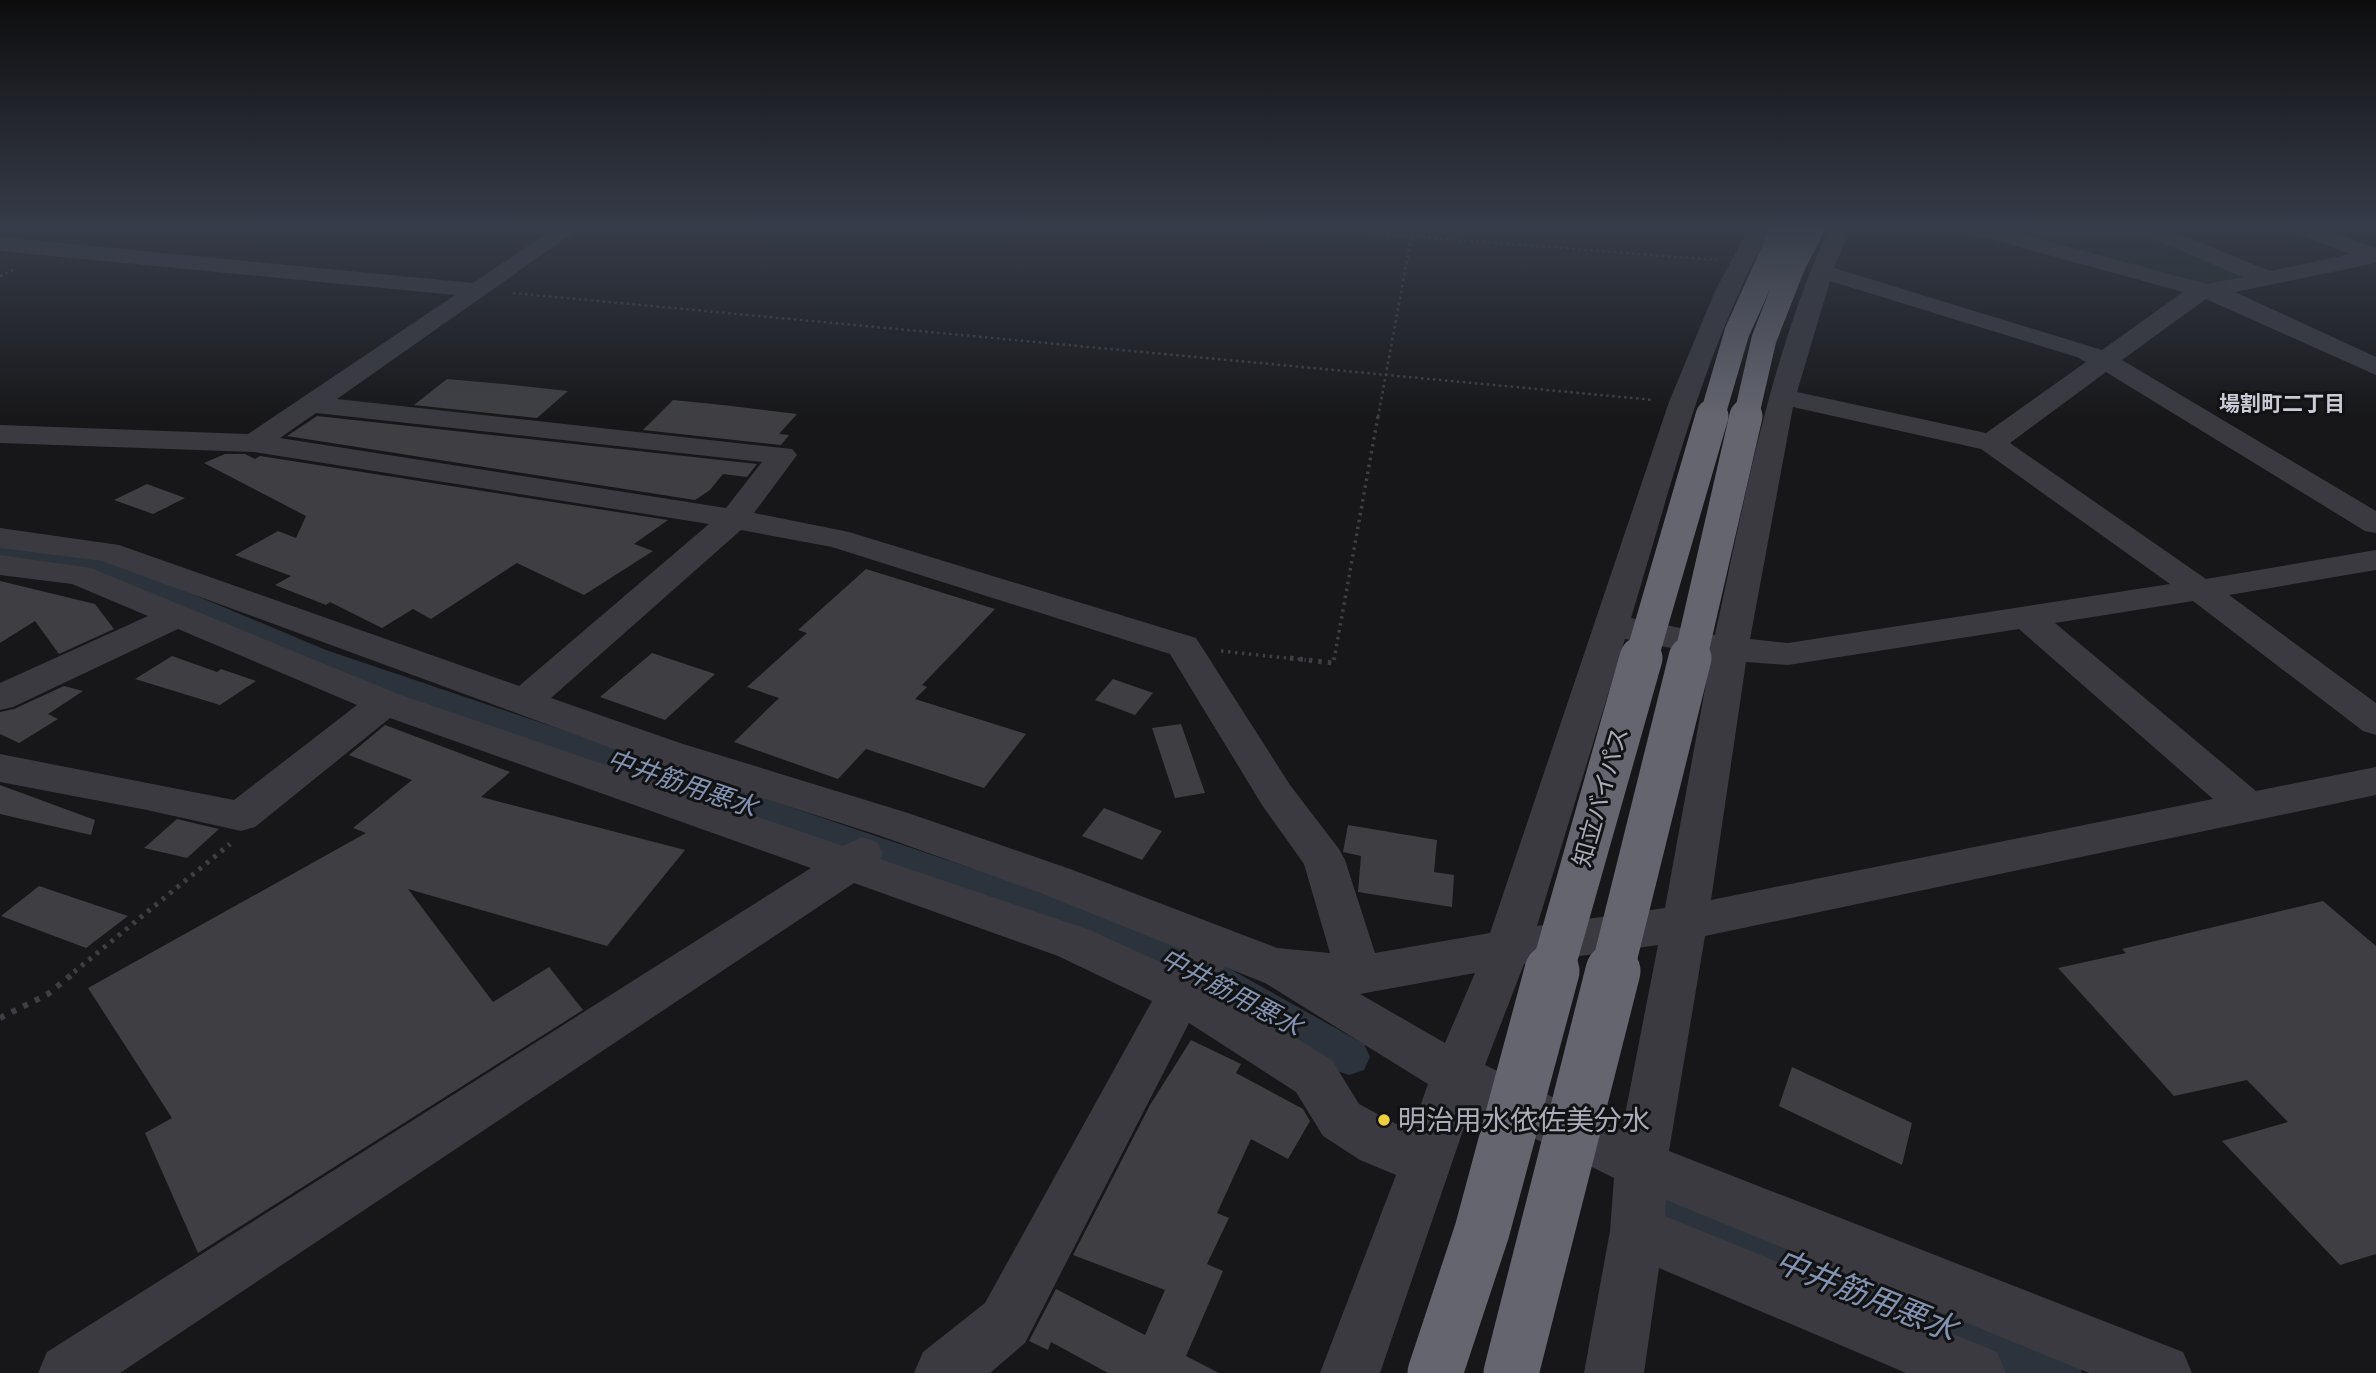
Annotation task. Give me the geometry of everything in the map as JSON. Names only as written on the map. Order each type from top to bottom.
[{"type":"highway","name":"知立バイパス","points":[[1435,1373],[1482,1231],[1582,861],[1737,332],[1755,292]]},
{"type":"highway","points":[[1511,1373],[1680,704],[1764,339],[1782,292]]},
{"type":"street","points":[[254,443],[474,292]]},
{"type":"street","points":[[1350,1373],[1427,1163],[1456,1075],[1508,948],[1683,402],[1726,292]]},
{"type":"street","points":[[1614,1373],[1637,1231],[1641,1165],[1685,923],[1730,649],[1780,407],[1815,292]]},
{"type":"street","points":[[1890,292],[2086,352],[2376,524]]},
{"type":"street","points":[[1992,443],[2202,292]]},
{"type":"street","points":[[2210,292],[2376,367]]},
{"type":"street","points":[[1683,402],[1780,407],[1992,443],[2200,590],[2376,722]]},
{"type":"street","points":[[310,404],[782,455],[734,519],[524,702]]},
{"type":"street","points":[[0,434],[254,443],[734,519],[838,540],[1183,646],[1276,795],[1324,860],[1359,975]]},
{"type":"street","points":[[0,538],[108,552],[666,753],[893,824],[1058,882],[1198,969],[1314,1076],[1341,1120],[1378,1143],[1427,1163]]},
{"type":"street","points":[[1611,625],[1730,649],[1788,654],[2376,560]]},
{"type":"street","points":[[0,565],[79,575],[385,703],[1074,943],[1198,969],[1275,967],[1359,975],[1508,948],[1685,923],[2376,781]]},
{"type":"street","points":[[0,698],[178,616]]},
{"type":"street","points":[[2025,616],[2247,806]]},
{"type":"street","points":[[0,768],[147,795],[241,816],[385,703]]},
{"type":"street","points":[[68,1373],[850,864],[893,824]]},
{"type":"street","points":[[1275,967],[1456,1075],[1641,1165],[2162,1373]]},
{"type":"street","points":[[944,1373],[1005,1323],[1198,969]]},
{"type":"street","points":[[1637,1231],[1976,1373]]},
{"type":"path","points":[[499,292],[1683,402]]},
{"type":"path","points":[[1183,646],[1333,663],[1401,292]]},
{"type":"path","points":[[0,1018],[48,995],[256,823],[241,816]]},
{"type":"building","points":[[447,379],[568,391],[537,418],[414,405]]},
{"type":"building","points":[[673,400],[797,414],[779,434],[789,435],[781,445],[643,430]]},
{"type":"building","points":[[317,416],[757,464],[747,477],[723,474],[710,490],[695,500],[287,436]]},
{"type":"building","points":[[225,454],[245,454],[255,459],[260,456],[668,520],[634,544],[653,551],[584,595],[517,563],[431,619],[413,609],[382,628],[330,602],[326,605],[275,585],[291,576],[235,555],[278,531],[296,538],[306,516],[204,463]]},
{"type":"building","points":[[147,484],[185,498],[153,514],[114,500]]},
{"type":"building","points":[[866,569],[995,609],[922,685],[927,687],[915,699],[1026,734],[984,788],[866,749],[838,779],[734,742],[779,698],[747,687],[807,633],[798,630]]},
{"type":"building","points":[[0,581],[95,604],[114,629],[59,654],[35,621],[0,643]]},
{"type":"building","points":[[652,653],[715,674],[665,720],[600,697]]},
{"type":"building","points":[[172,656],[217,672],[221,669],[256,681],[220,705],[135,679]]},
{"type":"building","points":[[1113,679],[1153,693],[1135,715],[1095,700]]},
{"type":"building","points":[[64,686],[83,691],[48,714],[58,719],[19,743],[0,734],[0,712],[14,709]]},
{"type":"building","points":[[1181,724],[1205,793],[1175,798],[1152,728]]},
{"type":"building","points":[[385,725],[510,772],[481,797],[685,850],[607,946],[408,889],[493,1002],[549,967],[583,1010],[198,1253],[145,1133],[172,1118],[88,988],[366,833],[353,828],[412,780],[349,755]]},
{"type":"building","points":[[0,785],[95,820],[91,835],[0,814]]},
{"type":"building","points":[[1104,808],[1162,831],[1142,860],[1082,836]]},
{"type":"building","points":[[177,819],[219,829],[187,858],[144,848]]},
{"type":"building","points":[[1348,825],[1437,840],[1434,872],[1454,875],[1452,907],[1358,892],[1361,856],[1343,852]]},
{"type":"building","points":[[39,886],[128,916],[86,948],[1,916]]},
{"type":"building","points":[[2323,901],[2376,946],[2376,1254],[2340,1265],[2222,1141],[2288,1122],[2247,1080],[2174,1096],[2058,968],[2126,953],[2122,949]]},
{"type":"building","points":[[1191,1040],[1241,1064],[1236,1073],[1303,1109],[1310,1121],[1288,1159],[1251,1139],[1217,1213],[1229,1218],[1207,1264],[1223,1271],[1186,1356],[1219,1373],[1108,1373],[1051,1342],[1048,1350],[1029,1341],[1056,1289],[1145,1335],[1165,1290],[1073,1255],[1150,1105]]},
{"type":"building","points":[[1792,1067],[1912,1123],[1902,1165],[1779,1106]]},
{"type":"waterway","name":"中井筋用悪水","points":[[0,554],[99,565],[315,657],[1079,920],[1191,966],[1349,1057]]},
{"type":"waterway","name":"中井筋用悪水","points":[[1674,1218],[2057,1373]]},
{"type":"place","name":"明治用水依佐美分水","points":[[1384,1120]]},
{"type":"district","name":"場割町二丁目","points":[[2282,404]]}]
